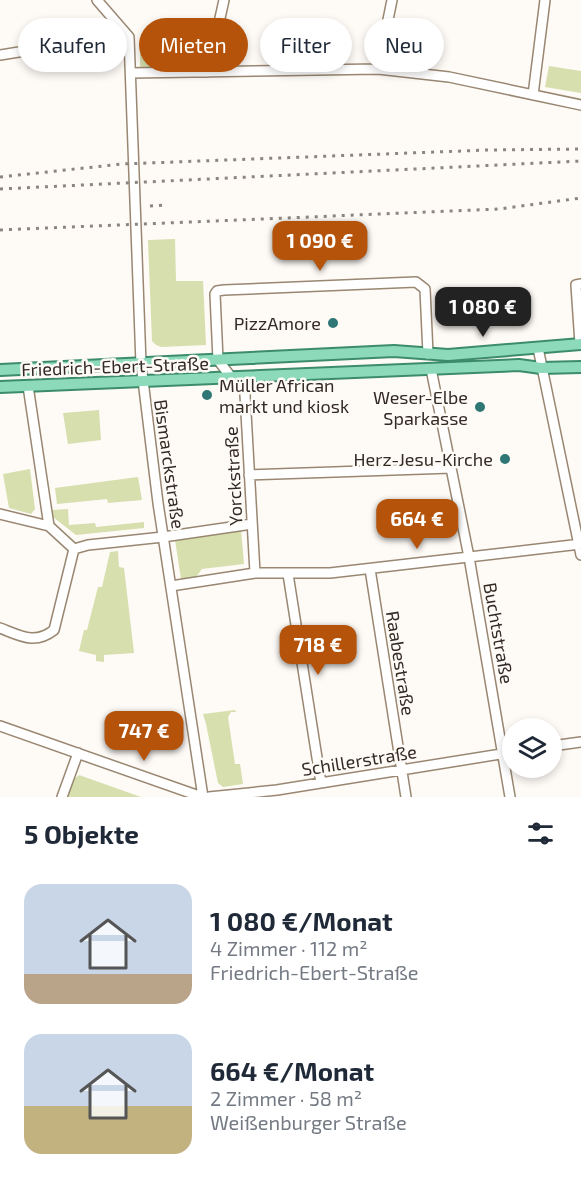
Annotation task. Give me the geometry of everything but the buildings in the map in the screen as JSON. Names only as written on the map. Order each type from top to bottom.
[{"type":"main road","name":"Friedrich-Ebert-Straße","points":[[0,370],[394,351],[448,355],[580,344]]},
{"type":"main road","name":"Friedrich-Ebert-Straße","points":[[429,354],[431,369]]},
{"type":"main road","name":"Friedrich-Ebert-Straße","points":[[0,387],[519,365],[541,368],[581,367]]},
{"type":"street","points":[[97,0],[129,38]]},
{"type":"street","points":[[220,18],[224,0]]},
{"type":"street","points":[[388,18],[392,0]]},
{"type":"street","points":[[533,94],[545,0]]},
{"type":"street","points":[[0,55],[99,39],[129,38]]},
{"type":"street","name":"Bismarckstraße","points":[[129,38],[141,364],[163,537],[202,797]]},
{"type":"street","points":[[248,71],[364,69]]},
{"type":"street","points":[[131,73],[208,72]]},
{"type":"street","points":[[408,72],[449,76],[581,105]]},
{"type":"street","name":"Friedrich-Ebert-Straße","points":[[231,377],[218,360],[215,294],[217,291],[416,282],[425,289],[429,354]]},
{"type":"street","points":[[580,344],[576,285],[581,284]]},
{"type":"street","points":[[537,348],[581,555]]},
{"type":"street","name":"Buchtstraße","points":[[431,369],[502,723]]},
{"type":"street","name":"Yorckstraße","points":[[244,377],[255,573]]},
{"type":"street","points":[[28,386],[49,526]]},
{"type":"street","points":[[249,475],[451,468]]},
{"type":"street","points":[[0,514],[49,526],[74,549]]},
{"type":"street","points":[[74,549],[88,545],[252,524]]},
{"type":"street","points":[[171,586],[255,573],[330,573],[580,544]]},
{"type":"street","points":[[0,628],[28,638],[44,638],[54,630],[74,549]]},
{"type":"street","name":"Raabestraße","points":[[370,569],[406,797]]},
{"type":"street","points":[[288,574],[321,783]]},
{"type":"street","points":[[0,726],[202,797]]},
{"type":"street","points":[[562,745],[581,742]]},
{"type":"street","points":[[62,797],[78,753]]},
{"type":"street","name":"Schillerstraße","points":[[209,797],[305,786],[502,754]]},
{"type":"street","name":"Buchtstraße","points":[[509,778],[510,797]]},
{"type":"street","points":[[305,786],[307,797]]},
{"type":"green space","points":[[549,66],[581,71],[581,93],[545,87]]},
{"type":"green space","points":[[175,239],[176,281],[203,281],[206,345],[161,347],[152,341],[148,240]]},
{"type":"green space","points":[[99,410],[101,440],[68,444],[63,413]]},
{"type":"green space","points":[[30,469],[35,509],[31,514],[9,508],[3,474]]},
{"type":"green space","points":[[138,477],[142,500],[108,503],[107,499],[57,504],[55,488]]},
{"type":"green space","points":[[68,509],[69,525],[95,523],[96,527],[144,522],[144,528],[76,535],[53,517],[52,510]]},
{"type":"green space","points":[[241,530],[244,564],[202,569],[196,577],[181,579],[175,540]]},
{"type":"green space","points":[[118,551],[119,567],[124,568],[134,653],[104,655],[104,662],[96,661],[96,655],[79,651],[98,587],[102,587],[110,552]]},
{"type":"green space","points":[[235,710],[236,712],[231,712],[228,717],[235,764],[240,764],[243,784],[223,787],[218,783],[203,714]]},
{"type":"green space","points":[[79,775],[141,797],[67,797],[74,779]]},
{"type":"railway","points":[[0,177],[122,164],[488,150],[581,149]]},
{"type":"railway","points":[[0,189],[581,161]]},
{"type":"railway","points":[[0,230],[499,209],[581,198]]},
{"type":"railway","points":[[150,206],[166,205]]},
{"type":"place","name":"PizzAmore","points":[[333,323]]},
{"type":"place","name":"Müller African markt und kiosk","points":[[207,395]]},
{"type":"place","name":"Weser-Elbe Sparkasse","points":[[480,407]]},
{"type":"place","name":"Herz-Jesu-Kirche","points":[[505,459]]}]
